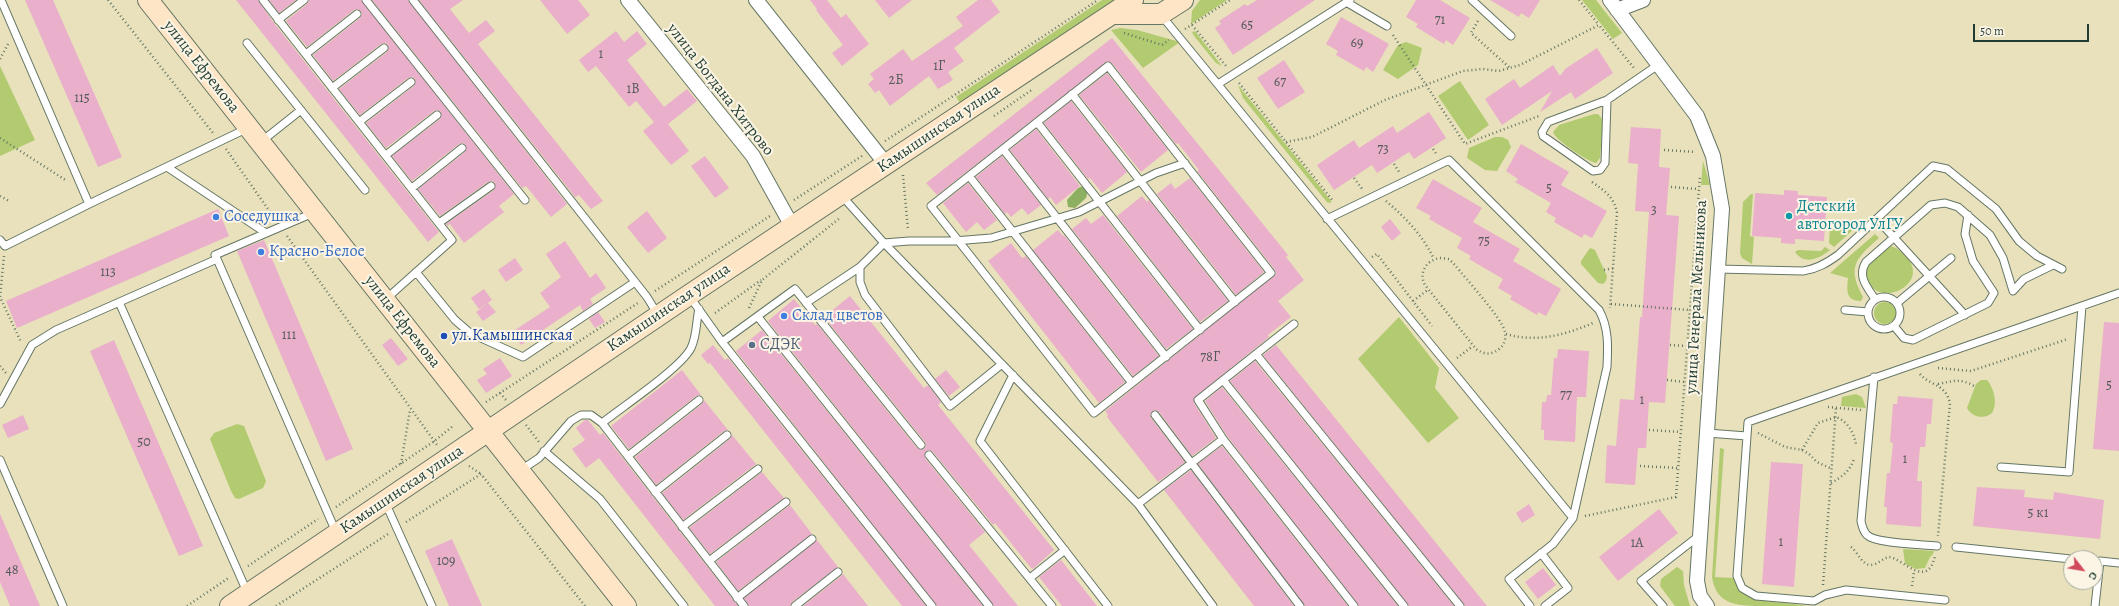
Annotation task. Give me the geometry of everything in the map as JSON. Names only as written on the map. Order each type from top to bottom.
[{"type":"street","name":"улица Ефремова","points":[[148,0],[626,606]]},
{"type":"street","name":"улица Богдана Хитрово","points":[[628,0],[753,156],[792,226]]},
{"type":"street","points":[[756,0],[892,171]]},
{"type":"street","name":"Камышинская улица","points":[[230,606],[658,315],[694,302],[792,226],[846,201],[892,171],[1133,0]]},
{"type":"street","points":[[1112,14],[1161,14],[1183,0]]},
{"type":"street","points":[[1613,5],[1643,0]]},
{"type":"street","name":"улица Генерала Мельникова","points":[[1613,5],[1697,116],[1713,156],[1722,208],[1697,581],[1700,596],[1707,606]]},
{"type":"lane","points":[[1,0],[89,204]]},
{"type":"lane","points":[[263,0],[452,240],[384,300]]},
{"type":"lane","points":[[278,20],[304,0]]},
{"type":"lane","points":[[366,0],[525,200]]},
{"type":"lane","points":[[412,0],[647,297],[658,315]]},
{"type":"lane","points":[[1472,0],[1511,36]]},
{"type":"lane","points":[[1218,84],[1348,1],[1387,26]]},
{"type":"lane","points":[[306,54],[357,14]]},
{"type":"lane","points":[[1161,14],[1572,518]]},
{"type":"lane","points":[[247,43],[365,190]]},
{"type":"lane","points":[[332,88],[384,48]]},
{"type":"lane","points":[[1607,100],[1605,164],[1597,171],[1593,170],[1543,136],[1542,132],[1548,122],[1607,100],[1658,65]]},
{"type":"lane","points":[[1108,66],[1271,273],[1094,413],[931,206],[1037,122],[1108,66]]},
{"type":"lane","points":[[359,122],[411,82]]},
{"type":"lane","points":[[1072,94],[1235,302]]},
{"type":"lane","points":[[0,240],[5,246],[168,167],[254,135],[301,110]]},
{"type":"lane","points":[[386,155],[437,115]]},
{"type":"lane","points":[[1037,122],[1200,330]]},
{"type":"lane","points":[[412,188],[462,148]]},
{"type":"lane","points":[[1003,149],[1166,357]]},
{"type":"lane","points":[[1327,219],[1449,160],[1599,310],[1607,332],[1606,367],[1572,518],[1553,544],[1509,578],[1530,606]]},
{"type":"lane","points":[[806,303],[860,267],[884,243],[909,241],[958,241],[991,238],[1079,212],[1140,181],[1185,163]]},
{"type":"lane","points":[[1717,269],[1788,271],[1814,270],[1838,255],[1933,166],[1948,169],[1996,209],[2019,241],[2037,256],[2062,269]]},
{"type":"lane","points":[[168,167],[266,233]]},
{"type":"lane","points":[[969,176],[1132,384]]},
{"type":"lane","points":[[440,223],[491,186]]},
{"type":"lane","points":[[846,201],[884,243],[1138,504],[1213,606]]},
{"type":"lane","points":[[1875,299],[1863,281],[1862,268],[1866,262],[1930,205],[1945,203],[1958,207],[1990,235],[2003,258],[2013,291],[2024,279],[2053,265]]},
{"type":"lane","points":[[315,212],[215,255],[337,534]]},
{"type":"lane","points":[[1894,326],[1904,338],[1913,340],[1988,303],[1994,293],[1974,261],[1965,234],[1968,215]]},
{"type":"lane","points":[[1877,219],[1965,314]]},
{"type":"lane","points":[[1897,303],[1951,258]]},
{"type":"lane","points":[[0,404],[32,345],[41,338],[217,259]]},
{"type":"lane","points":[[860,267],[860,282],[865,295],[950,406],[1002,364]]},
{"type":"lane","points":[[416,272],[454,320],[470,333],[523,357],[635,282]]},
{"type":"lane","points":[[722,342],[795,289],[921,445]]},
{"type":"lane","points":[[1945,600],[1846,590],[1824,595],[1814,601],[1756,596],[1746,592],[1737,576],[1748,422],[2119,293]]},
{"type":"lane","points":[[1886,296],[1897,303],[1900,316],[1894,326],[1883,329],[1878,328],[1870,322],[1868,312],[1869,306],[1875,299],[1886,296]]},
{"type":"lane","points":[[119,302],[248,594]]},
{"type":"lane","points":[[694,302],[722,342],[932,606]]},
{"type":"lane","points":[[602,422],[678,364],[690,350],[695,336],[694,302]]},
{"type":"lane","points":[[2001,466],[2069,472],[2082,306]]},
{"type":"lane","points":[[1845,310],[1868,312]]},
{"type":"lane","points":[[758,317],[989,606]]},
{"type":"lane","points":[[1294,324],[1198,400],[1224,439],[1354,606]]},
{"type":"lane","points":[[1256,354],[1460,606]]},
{"type":"lane","points":[[1013,375],[980,441],[1108,606]]},
{"type":"lane","points":[[1874,377],[1861,521],[1862,528],[1866,535],[1876,540],[1937,546]]},
{"type":"lane","points":[[1223,380],[1404,606]]},
{"type":"lane","points":[[628,456],[699,400]]},
{"type":"lane","points":[[520,471],[539,458],[565,426],[581,415],[591,416],[602,422],[744,606]]},
{"type":"lane","points":[[1155,415],[1193,463],[1300,606]]},
{"type":"lane","points":[[1707,432],[1747,436]]},
{"type":"lane","points":[[655,492],[727,435]]},
{"type":"lane","points":[[1138,504],[1224,439]]},
{"type":"lane","points":[[544,451],[600,499],[684,606]]},
{"type":"lane","points":[[929,455],[1052,606]]},
{"type":"lane","points":[[0,460],[63,606]]},
{"type":"lane","points":[[682,527],[758,470]]},
{"type":"lane","points":[[384,502],[432,606]]},
{"type":"lane","points":[[709,561],[786,502]]},
{"type":"lane","points":[[1663,606],[1641,581],[1700,535]]},
{"type":"lane","points":[[737,598],[812,539]]},
{"type":"lane","points":[[1956,547],[2063,558]]},
{"type":"lane","points":[[1030,578],[1065,550]]},
{"type":"lane","points":[[1541,553],[1568,588],[1545,606]]},
{"type":"lane","points":[[2103,561],[2119,562]]},
{"type":"lane","points":[[795,606],[838,572]]},
{"type":"lane","points":[[2095,606],[2096,590]]},
{"type":"path","points":[[486,402],[1098,0]]},
{"type":"path","points":[[1120,32],[1162,45],[1230,0]]},
{"type":"path","points":[[1579,0],[1640,77]]},
{"type":"path","points":[[1484,12],[1471,33],[1510,68]]},
{"type":"path","points":[[1192,25],[1333,201]]},
{"type":"path","points":[[1286,142],[1312,137],[1385,100],[1463,71],[1483,69],[1499,71],[1510,68],[1599,25]]},
{"type":"path","points":[[1387,26],[1465,144]]},
{"type":"path","points":[[987,120],[1039,85]]},
{"type":"path","points":[[0,138],[83,191]]},
{"type":"path","points":[[1664,150],[1700,153],[1698,146]]},
{"type":"path","points":[[903,175],[910,170]]},
{"type":"path","points":[[1572,518],[1676,497],[1701,170]]},
{"type":"path","points":[[892,171],[903,175]]},
{"type":"path","points":[[903,175],[909,241]]},
{"type":"path","points":[[1587,178],[1615,202],[1617,213],[1614,268],[1609,311]]},
{"type":"path","points":[[1671,187],[1699,189]]},
{"type":"path","points":[[1381,193],[1386,201],[1400,213],[1422,237],[1434,259]]},
{"type":"path","points":[[0,196],[9,201]]},
{"type":"path","points":[[706,319],[762,280],[846,201]]},
{"type":"path","points":[[5,246],[0,297],[27,356]]},
{"type":"path","points":[[1364,264],[1377,254],[1433,327]]},
{"type":"path","points":[[1444,258],[1455,265],[1501,323],[1506,334],[1503,344],[1493,353],[1480,352],[1473,346],[1423,281],[1422,274],[1426,266],[1434,259],[1444,258]]},
{"type":"path","points":[[1604,270],[1614,268]]},
{"type":"path","points":[[748,310],[762,280]]},
{"type":"path","points":[[1413,301],[1429,290]]},
{"type":"path","points":[[1611,304],[1690,310]]},
{"type":"path","points":[[1594,318],[1597,327]]},
{"type":"path","points":[[1506,334],[1522,338],[1549,337],[1564,334],[1596,322]]},
{"type":"path","points":[[1932,370],[1939,368],[1970,371],[2080,335]]},
{"type":"path","points":[[1670,345],[1687,346]]},
{"type":"path","points":[[1457,358],[1473,346]]},
{"type":"path","points":[[1452,352],[1462,364]]},
{"type":"path","points":[[1913,376],[1926,372]]},
{"type":"path","points":[[1920,373],[1927,380],[1938,384],[1958,380],[1966,381],[1974,386]]},
{"type":"path","points":[[1667,380],[1685,382]]},
{"type":"path","points":[[1851,547],[1862,561],[1868,565],[1874,565],[1889,557],[1898,560],[1914,571],[1922,571],[1932,565],[1937,546],[1950,402],[1938,384]]},
{"type":"path","points":[[500,393],[506,401]]},
{"type":"path","points":[[1823,406],[1871,411]]},
{"type":"path","points":[[1823,587],[1836,408]]},
{"type":"path","points":[[402,464],[410,409]]},
{"type":"path","points":[[1802,450],[1818,423],[1836,417],[1842,419],[1852,430],[1856,447]]},
{"type":"path","points":[[521,419],[544,451]]},
{"type":"path","points":[[187,606],[402,464],[453,426]]},
{"type":"path","points":[[1649,430],[1681,432]]},
{"type":"path","points":[[1757,437],[1759,431],[1784,447],[1802,450],[1809,454],[1817,462],[1832,469]]},
{"type":"path","points":[[1831,483],[1840,478],[1851,468],[1856,454]]},
{"type":"path","points":[[469,466],[481,474],[585,606]]},
{"type":"path","points":[[1640,466],[1678,468]]},
{"type":"path","points":[[276,606],[481,474]]},
{"type":"path","points":[[1911,596],[1914,571]]},
{"type":"path","points":[[1819,589],[1827,585]]},
{"type":"green space","points":[[1102,0],[1115,0],[960,103],[956,97]]},
{"type":"green space","points":[[1200,0],[1227,0],[1191,24],[1192,11]]},
{"type":"green space","points":[[1582,0],[1596,0],[1622,33],[1613,39]]},
{"type":"green space","points":[[1120,28],[1137,30],[1180,42],[1143,68],[1111,30]]},
{"type":"green space","points":[[1195,31],[1222,66],[1216,63],[1194,36],[1192,32]]},
{"type":"green space","points":[[1406,42],[1422,48],[1418,65],[1398,79],[1383,70],[1398,45]]},
{"type":"green space","points":[[0,66],[35,140],[0,156]]},
{"type":"green space","points":[[1460,81],[1489,125],[1468,140],[1438,96]]},
{"type":"green space","points":[[1238,85],[1332,202],[1328,203],[1326,201],[1243,98]]},
{"type":"green space","points":[[1598,114],[1603,120],[1600,158],[1596,163],[1586,159],[1572,150],[1559,140],[1553,132],[1559,125]]},
{"type":"green space","points":[[1495,137],[1502,137],[1508,140],[1511,147],[1497,171],[1485,170],[1467,158],[1469,148]]},
{"type":"green space","points":[[1703,161],[1710,185],[1701,185]]},
{"type":"green space","points":[[1083,186],[1088,191],[1086,198],[1075,208],[1068,207],[1067,200],[1078,188]]},
{"type":"green space","points":[[1751,194],[1753,194],[1750,236],[1754,237],[1752,264],[1742,258],[1740,253],[1743,202]]},
{"type":"green space","points":[[1830,227],[1854,229],[1834,247],[1829,243]]},
{"type":"green space","points":[[1875,234],[1879,238],[1864,252],[1856,264],[1855,278],[1863,297],[1861,301],[1852,299],[1847,290],[1848,278],[1830,273]]},
{"type":"green space","points":[[1889,246],[1895,247],[1901,252],[1907,258],[1913,269],[1912,278],[1905,286],[1896,292],[1886,293],[1876,290],[1869,282],[1866,268]]},
{"type":"green space","points":[[1825,247],[1830,250],[1822,256],[1808,260],[1803,259],[1795,252],[1798,250],[1821,251]]},
{"type":"green space","points":[[1590,248],[1595,250],[1607,276],[1606,281],[1603,284],[1598,283],[1581,264],[1581,261]]},
{"type":"green space","points":[[1885,302],[1893,305],[1896,313],[1893,321],[1885,324],[1877,321],[1874,313],[1877,305]]},
{"type":"green space","points":[[1693,312],[1702,313],[1700,345],[1690,344]]},
{"type":"green space","points":[[1399,317],[1439,368],[1435,388],[1459,418],[1428,443],[1358,359]]},
{"type":"green space","points":[[1981,380],[1987,380],[1989,383],[1993,392],[1995,405],[1992,413],[1981,417],[1972,414],[1967,408],[1976,384]]},
{"type":"green space","points":[[1856,394],[1862,397],[1866,408],[1841,406],[1842,397]]},
{"type":"green space","points":[[237,424],[244,426],[266,481],[263,488],[239,499],[235,498],[231,491],[210,439],[214,433]]},
{"type":"green space","points":[[1720,448],[1724,449],[1715,577],[1733,578],[1738,587],[1753,598],[1806,606],[1746,606],[1724,599],[1718,594],[1714,587],[1712,577]]},
{"type":"green space","points":[[1903,549],[1934,551],[1925,568],[1916,569],[1905,564]]},
{"type":"green space","points":[[1677,567],[1683,571],[1684,585],[1690,606],[1675,606],[1660,586],[1661,579]]},
{"type":"building","points":[[25,0],[53,0],[122,157],[98,167]]},
{"type":"building","points":[[236,0],[258,0],[274,23],[439,232],[428,242]]},
{"type":"building","points":[[269,0],[296,0],[279,13]]},
{"type":"building","points":[[309,0],[361,0],[514,194],[499,206],[504,212],[464,243],[450,224],[447,226],[446,224],[494,190],[495,183],[493,181],[488,182],[440,216],[418,189],[465,152],[466,145],[463,143],[459,144],[412,181],[392,156],[440,119],[441,112],[438,110],[434,111],[386,148],[366,123],[414,86],[415,79],[413,77],[408,78],[360,115],[339,89],[387,52],[388,45],[386,43],[381,44],[333,81],[313,55],[360,18],[362,13],[358,9],[354,10],[307,47],[286,21],[307,4]]},
{"type":"building","points":[[372,0],[408,0],[567,204],[551,217],[526,186],[522,188]]},
{"type":"building","points":[[419,0],[463,0],[450,9],[469,33],[486,20],[495,31],[478,44],[603,201],[591,209],[579,195],[575,197]]},
{"type":"building","points":[[540,0],[578,0],[590,15],[567,34]]},
{"type":"building","points":[[810,0],[827,0],[841,18],[846,14],[869,44],[842,66],[832,53],[843,45]]},
{"type":"building","points":[[875,0],[912,0],[889,18]]},
{"type":"building","points":[[978,0],[991,0],[1000,12],[954,48],[964,61],[948,72],[953,80],[938,89],[929,76],[890,106],[879,90],[875,93],[868,84],[874,79],[870,74],[903,49],[912,61],[963,26],[956,17]]},
{"type":"building","points":[[1257,0],[1315,0],[1233,55],[1215,28],[1221,24],[1219,21],[1245,4],[1247,6]]},
{"type":"building","points":[[1416,0],[1440,0],[1470,18],[1453,45],[1446,40],[1444,44],[1416,27],[1418,24],[1406,17]]},
{"type":"building","points":[[1490,0],[1540,0],[1529,18],[1521,13],[1519,17]]},
{"type":"building","points":[[1341,17],[1389,44],[1373,72],[1366,67],[1364,71],[1336,55],[1338,51],[1326,44]]},
{"type":"building","points":[[616,31],[624,42],[637,31],[647,44],[627,60],[664,107],[687,89],[697,101],[668,124],[689,151],[671,165],[643,131],[654,122],[636,101],[629,107],[596,66],[588,72],[579,60]]},
{"type":"building","points":[[1112,38],[1288,255],[1286,257],[1304,280],[1278,301],[1291,317],[1268,335],[1269,337],[1194,398],[1194,403],[1216,438],[1192,456],[1159,412],[1155,410],[1151,413],[1151,418],[1185,462],[1158,482],[1107,417],[1108,415],[1105,411],[1276,274],[1275,270],[1197,171],[1199,170],[1178,143],[1176,144],[1112,63],[1108,61],[937,195],[926,183]]},
{"type":"building","points":[[1597,48],[1613,73],[1575,99],[1571,92],[1540,112],[1552,91],[1502,125],[1485,99],[1514,79],[1520,88],[1553,65],[1560,76],[1565,69]]},
{"type":"building","points":[[1284,60],[1305,92],[1278,109],[1257,78]]},
{"type":"building","points":[[1107,73],[1168,150],[1141,172],[1079,95]]},
{"type":"building","points":[[1071,101],[1127,172],[1102,193],[1090,178],[1088,179],[1044,123]]},
{"type":"building","points":[[1429,112],[1446,138],[1414,159],[1409,152],[1377,173],[1372,165],[1334,190],[1317,165],[1354,140],[1359,148],[1393,126],[1397,133]]},
{"type":"building","points":[[1631,127],[1661,129],[1659,167],[1670,168],[1666,215],[1679,216],[1665,403],[1649,402],[1646,448],[1638,448],[1635,485],[1605,483],[1607,445],[1616,446],[1620,399],[1634,400],[1640,317],[1642,317],[1649,212],[1635,211],[1638,164],[1628,163]]},
{"type":"building","points":[[1036,129],[1080,186],[1056,205],[1050,197],[1048,199],[1010,150]]},
{"type":"building","points":[[1521,144],[1569,172],[1561,185],[1607,211],[1592,238],[1584,234],[1582,238],[1554,222],[1556,218],[1546,212],[1551,203],[1515,182],[1518,179],[1506,171]]},
{"type":"building","points":[[705,156],[729,188],[715,198],[691,166]]},
{"type":"building","points":[[1002,156],[1041,205],[1028,215],[1022,208],[1011,217],[1007,212],[1005,214],[976,177]]},
{"type":"building","points":[[1190,178],[1264,272],[1236,295],[1157,194],[1171,183],[1175,189]]},
{"type":"building","points":[[1433,179],[1482,208],[1473,222],[1520,249],[1513,261],[1561,289],[1546,316],[1538,312],[1537,315],[1510,299],[1512,296],[1498,288],[1503,279],[1469,259],[1471,256],[1457,248],[1462,238],[1429,219],[1431,216],[1416,208]]},
{"type":"building","points":[[968,183],[997,220],[984,230],[977,222],[966,232],[943,203]]},
{"type":"building","name":"Детский автогород УлГУ","points":[[1784,190],[1798,191],[1798,195],[1827,197],[1824,241],[1795,239],[1795,244],[1781,243],[1781,238],[1752,236],[1755,193],[1784,195]]},
{"type":"building","points":[[1142,196],[1147,202],[1149,200],[1228,301],[1200,322],[1117,216]]},
{"type":"building","points":[[218,209],[229,236],[17,328],[6,301]]},
{"type":"building","points":[[647,211],[667,238],[648,253],[627,227]]},
{"type":"building","points":[[1103,215],[1193,329],[1166,349],[1072,229],[1086,218],[1091,224]]},
{"type":"building","points":[[1390,219],[1401,233],[1392,241],[1381,227]]},
{"type":"building","points":[[1058,230],[1063,236],[1064,235],[1159,356],[1133,376],[1033,250]]},
{"type":"building","points":[[264,240],[353,449],[326,461],[237,251]]},
{"type":"building","points":[[565,241],[590,278],[596,273],[606,288],[590,299],[593,304],[583,311],[580,305],[521,345],[512,332],[550,307],[540,293],[561,277],[546,254]]},
{"type":"building","points":[[1011,243],[1022,258],[1026,256],[1125,382],[1099,403],[988,261]]},
{"type":"building","points":[[515,258],[523,270],[506,282],[498,270]]},
{"type":"building","points":[[484,289],[492,300],[479,309],[471,298]]},
{"type":"building","points":[[850,296],[924,388],[928,385],[941,402],[938,405],[1054,550],[1033,569],[1031,568],[995,523],[993,525],[933,452],[929,450],[926,451],[925,458],[985,532],[969,545],[1018,606],[994,606],[768,321],[794,299],[815,325],[817,324],[917,448],[924,449],[926,446],[925,442],[824,317]]},
{"type":"building","points":[[488,303],[496,312],[483,321],[476,312]]},
{"type":"building","points":[[598,312],[605,322],[595,328],[589,319]]},
{"type":"building","points":[[2104,322],[2119,323],[2119,451],[2093,449]]},
{"type":"building","points":[[762,330],[983,606],[937,606],[736,351]]},
{"type":"building","points":[[391,338],[408,359],[398,366],[382,345]]},
{"type":"building","points":[[114,340],[203,546],[179,556],[90,351]]},
{"type":"building","points":[[713,345],[725,360],[728,358],[926,606],[902,606],[710,363],[708,364],[701,355]]},
{"type":"building","points":[[1276,345],[1487,606],[1465,606],[1263,355]]},
{"type":"building","points":[[1558,349],[1589,351],[1586,397],[1577,397],[1575,442],[1544,440],[1544,430],[1541,430],[1542,402],[1546,402],[1547,395],[1551,395],[1554,358],[1557,358]]},
{"type":"building","points":[[500,358],[512,376],[486,393],[477,380],[487,374],[483,369]]},
{"type":"building","points":[[1255,361],[1454,606],[1409,606],[1230,381]]},
{"type":"building","points":[[682,370],[701,395],[696,396],[629,449],[611,426]]},
{"type":"building","points":[[946,370],[960,387],[949,396],[935,379]]},
{"type":"building","points":[[1222,387],[1398,606],[1359,606],[1227,436],[1205,401]]},
{"type":"building","points":[[1898,396],[1933,399],[1931,424],[1927,424],[1925,447],[1920,447],[1917,481],[1922,481],[1921,527],[1886,524],[1887,507],[1884,507],[1887,473],[1890,473],[1893,443],[1890,442],[1893,404],[1897,404]]},
{"type":"building","points":[[704,400],[728,430],[724,431],[656,485],[635,457],[702,404]]},
{"type":"building","points":[[23,415],[29,429],[8,438],[2,425]]},
{"type":"building","points":[[585,420],[588,420],[600,435],[603,433],[738,606],[715,606],[599,458],[586,468],[572,449],[585,440],[576,428]]},
{"type":"building","points":[[732,435],[756,464],[683,520],[662,493],[730,439]]},
{"type":"building","points":[[1222,446],[1348,606],[1305,606],[1198,464]]},
{"type":"building","points":[[1771,462],[1803,464],[1794,587],[1762,584]]},
{"type":"building","points":[[1191,470],[1294,606],[1254,606],[1164,490]]},
{"type":"building","points":[[762,472],[784,498],[710,554],[689,528]]},
{"type":"building","points":[[1977,487],[2025,490],[2024,497],[2053,500],[2054,492],[2104,500],[2100,539],[1973,526]]},
{"type":"building","points":[[1529,504],[1535,515],[1522,523],[1516,513]]},
{"type":"building","points":[[790,505],[812,534],[738,591],[716,562]]},
{"type":"building","points":[[1659,509],[1678,533],[1618,581],[1599,557]]},
{"type":"building","points":[[0,514],[40,606],[10,606],[0,582]]},
{"type":"building","points":[[452,539],[482,606],[449,606],[425,551]]},
{"type":"building","points":[[817,540],[838,567],[792,602],[790,606],[749,606],[744,598]]},
{"type":"building","points":[[1061,560],[1097,606],[1062,606],[1039,577]]},
{"type":"building","points":[[1543,568],[1556,585],[1538,599],[1525,582]]},
{"type":"building","points":[[843,574],[868,606],[803,606],[841,576]]},
{"type":"place","name":"Детский автогород УлГУ","points":[[1789,216]]},
{"type":"place","name":"Соседушка","points":[[216,217]]},
{"type":"place","name":"Красно-Белое","points":[[261,252]]},
{"type":"place","name":"Склад цветов","points":[[784,316]]},
{"type":"place","name":"ул.Камышинская","points":[[444,336]]},
{"type":"place","name":"СДЭК","points":[[752,345]]}]
